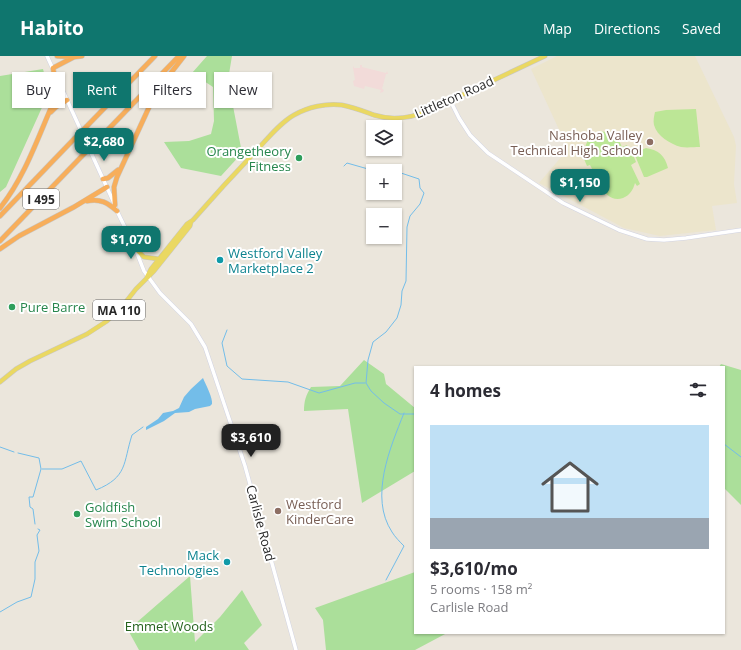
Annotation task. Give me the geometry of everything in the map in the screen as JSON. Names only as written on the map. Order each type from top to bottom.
[{"type":"highway","points":[[57,56],[74,58]]},
{"type":"highway","points":[[0,208],[15,188],[49,115],[57,90],[53,68],[74,58],[82,56]]},
{"type":"highway","name":"I 495","points":[[0,216],[155,56]]},
{"type":"highway","name":"I 495","points":[[0,241],[179,56]]},
{"type":"highway","points":[[115,205],[114,187],[121,167],[156,92],[184,56]]},
{"type":"highway","points":[[49,115],[56,107],[67,100]]},
{"type":"highway","points":[[103,179],[112,175],[121,167]]},
{"type":"highway","points":[[0,249],[19,236],[78,205],[107,187]]},
{"type":"highway","points":[[78,205],[88,201],[98,200],[107,203],[117,211]]},
{"type":"main road","name":"Carlisle Road","points":[[47,56],[135,248],[144,271],[161,294],[191,324],[205,347],[245,466],[296,650]]},
{"type":"main road","name":"Littleton Road","points":[[0,382],[16,369],[30,361],[87,334],[102,325],[121,308],[187,224],[191,222],[222,186],[273,133],[297,113],[316,106],[336,105],[351,107],[379,116],[397,118],[419,114],[545,56]]},
{"type":"main road","points":[[450,100],[470,135],[488,153],[564,203],[616,228],[639,237],[664,240],[693,238],[741,230]]},
{"type":"main road","name":"Littleton Road","points":[[147,276],[154,271],[190,226],[191,222]]},
{"type":"main road","points":[[135,248],[144,257],[159,259]]},
{"type":"shaded area","name":"Nashoba Valley Technical High School","points":[[557,56],[695,56],[734,137],[736,146],[734,184],[737,203],[712,206],[716,230],[660,236],[624,228],[539,183],[568,149],[531,69]]},
{"type":"shaded area","points":[[360,65],[362,65],[362,67],[386,73],[387,71],[388,74],[386,74],[382,89],[384,90],[383,92],[380,93],[381,90],[365,86],[364,89],[354,86],[353,81],[355,80],[353,67],[360,68]]},
{"type":"green space","points":[[207,56],[232,56],[229,72],[214,72],[214,108],[233,108],[242,153],[221,176],[181,168],[164,142],[189,141],[211,134],[214,121],[213,87],[206,82],[206,72],[193,72]]},
{"type":"green space","points":[[43,69],[44,72],[25,72]]},
{"type":"green space","points":[[12,74],[12,108],[42,108],[6,187],[0,192],[0,76]]},
{"type":"green space","points":[[696,109],[700,147],[683,147],[668,142],[658,133],[654,125],[655,112]]},
{"type":"green space","points":[[614,130],[622,147],[627,145],[628,148],[630,147],[636,162],[631,165],[640,184],[637,186],[635,183],[628,195],[623,198],[616,199],[606,194],[602,189],[590,165],[587,166],[584,159],[586,158],[584,154],[587,143],[592,135],[600,132],[611,134]]},
{"type":"green space","points":[[646,148],[661,154],[668,168],[644,177],[634,153]]},
{"type":"green space","points":[[364,360],[384,374],[386,384],[414,407],[414,472],[362,503],[348,409],[304,411],[304,404],[311,387],[340,386]]},
{"type":"green space","points":[[721,364],[741,370],[741,505],[725,489],[725,366],[720,366]]},
{"type":"green space","points":[[414,572],[414,634],[445,634],[415,650],[326,650],[323,620],[315,608]]},
{"type":"green space","name":"Emmet Woods","points":[[190,576],[195,642],[220,617],[242,590],[262,625],[244,643],[249,650],[139,650],[128,630]]},
{"type":"water","points":[[203,378],[211,398],[212,404],[210,406],[195,409],[189,412],[175,413],[164,421],[146,430],[146,427],[158,419],[163,413],[179,408],[184,397]]},
{"type":"waterway","points":[[344,166],[347,163],[366,168]]},
{"type":"waterway","points":[[402,173],[419,179],[420,188],[424,193],[420,204],[410,216],[407,227],[406,281],[402,291],[401,305],[397,318],[386,332],[373,342],[368,360],[366,383],[371,391],[384,403],[400,414],[414,414]]},
{"type":"waterway","points":[[227,330],[222,343],[227,366],[242,379],[288,382],[319,393],[355,383],[365,383]]},
{"type":"waterway","points":[[386,580],[404,546],[393,534],[385,518],[382,504],[384,472],[393,441],[404,413]]},
{"type":"waterway","points":[[42,469],[62,469],[81,461],[96,490],[114,480],[119,474],[123,468],[132,435],[143,427]]},
{"type":"waterway","points":[[725,445],[741,457]]},
{"type":"waterway","points":[[0,447],[14,452]]},
{"type":"waterway","points":[[18,453],[39,458],[41,469],[33,497],[29,497],[30,507],[33,509],[35,524]]},
{"type":"waterway","points":[[0,612],[17,602],[31,597],[35,579],[35,562],[39,551],[37,535],[40,530],[38,529]]},
{"type":"place","name":"Nashoba Valley Technical High School","points":[[650,142]]},
{"type":"place","name":"Orangetheory Fitness","points":[[299,158]]},
{"type":"place","name":"Westford Valley Marketplace 2","points":[[220,260]]},
{"type":"place","name":"Pure Barre","points":[[12,307]]},
{"type":"place","name":"Westford KinderCare","points":[[278,511]]},
{"type":"place","name":"Goldfish Swim School","points":[[77,514]]},
{"type":"place","name":"Mack Technologies","points":[[227,562]]}]
